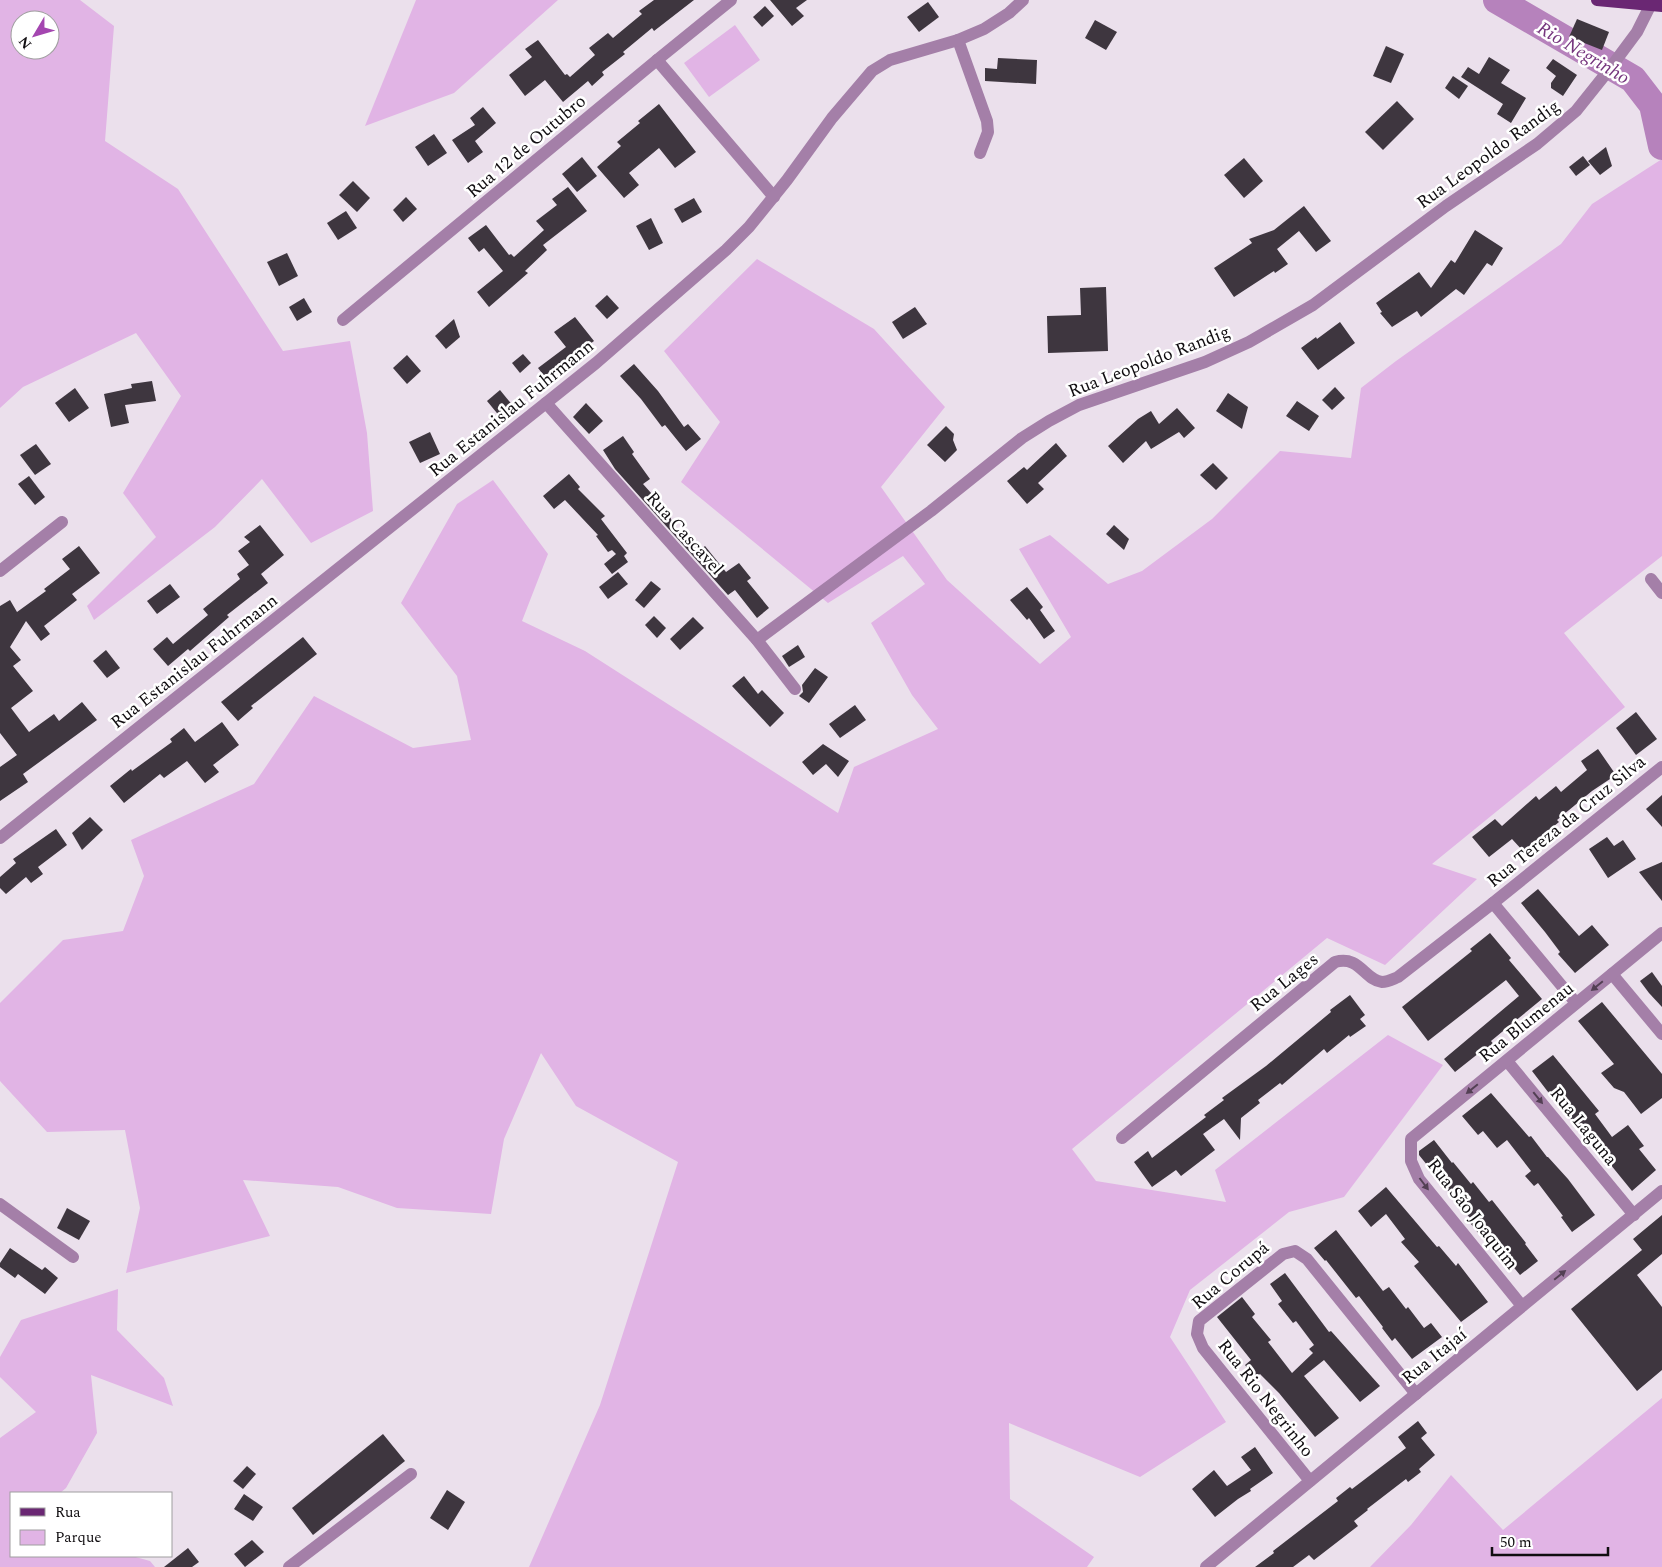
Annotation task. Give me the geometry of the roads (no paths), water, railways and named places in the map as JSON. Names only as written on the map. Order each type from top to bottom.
[{"type":"main road","points":[[1597,0],[1656,6]]},
{"type":"street","name":"Rua 12 de Outubro","points":[[344,320],[731,0]]},
{"type":"street","name":"Rua Estanislau Fuhrmann","points":[[0,838],[603,357],[726,250],[774,197],[832,118],[872,71],[890,60],[958,40],[984,29],[1009,13],[1023,0]]},
{"type":"street","name":"Rua Leopoldo Randig","points":[[757,640],[931,511],[1022,438],[1048,420],[1079,405],[1205,362],[1249,342],[1313,304],[1446,206],[1537,144],[1576,111],[1656,6]]},
{"type":"street","points":[[958,40],[987,121],[988,132],[980,153]]},
{"type":"street","points":[[657,60],[774,197]]},
{"type":"street","name":"Rua Cascavel","points":[[546,403],[757,640],[795,689]]},
{"type":"street","points":[[0,571],[62,522]]},
{"type":"street","points":[[1651,579],[1662,593]]},
{"type":"street","name":"Rua Tereza da Cruz Silva","points":[[1493,903],[1662,767]]},
{"type":"street","points":[[1493,903],[1576,1003]]},
{"type":"street","name":"Rua Lages","points":[[1122,1138],[1335,962],[1344,960],[1353,962],[1379,982],[1388,982],[1398,977],[1493,903]]},
{"type":"street","name":"Rua Blumenau","points":[[1411,1139],[1662,933]]},
{"type":"street","points":[[1612,974],[1662,1034]]},
{"type":"street","name":"Rua Laguna","points":[[1507,1060],[1634,1215]]},
{"type":"street","name":"Rua São Joaquim","points":[[1411,1139],[1411,1161],[1419,1179],[1522,1306]]},
{"type":"street","name":"Rua Itajaí","points":[[1206,1567],[1662,1191]]},
{"type":"street","points":[[0,1204],[73,1257]]},
{"type":"street","name":"Rua Corupá","points":[[1197,1334],[1199,1321],[1283,1254],[1294,1251],[1307,1259],[1416,1394]]},
{"type":"street","name":"Rua Rio Negrinho","points":[[1197,1334],[1203,1348],[1310,1481]]},
{"type":"street","points":[[289,1567],[411,1474]]},
{"type":"waterway","name":"Rio Negrinho","points":[[1497,0],[1633,79],[1653,105],[1662,146]]}]
